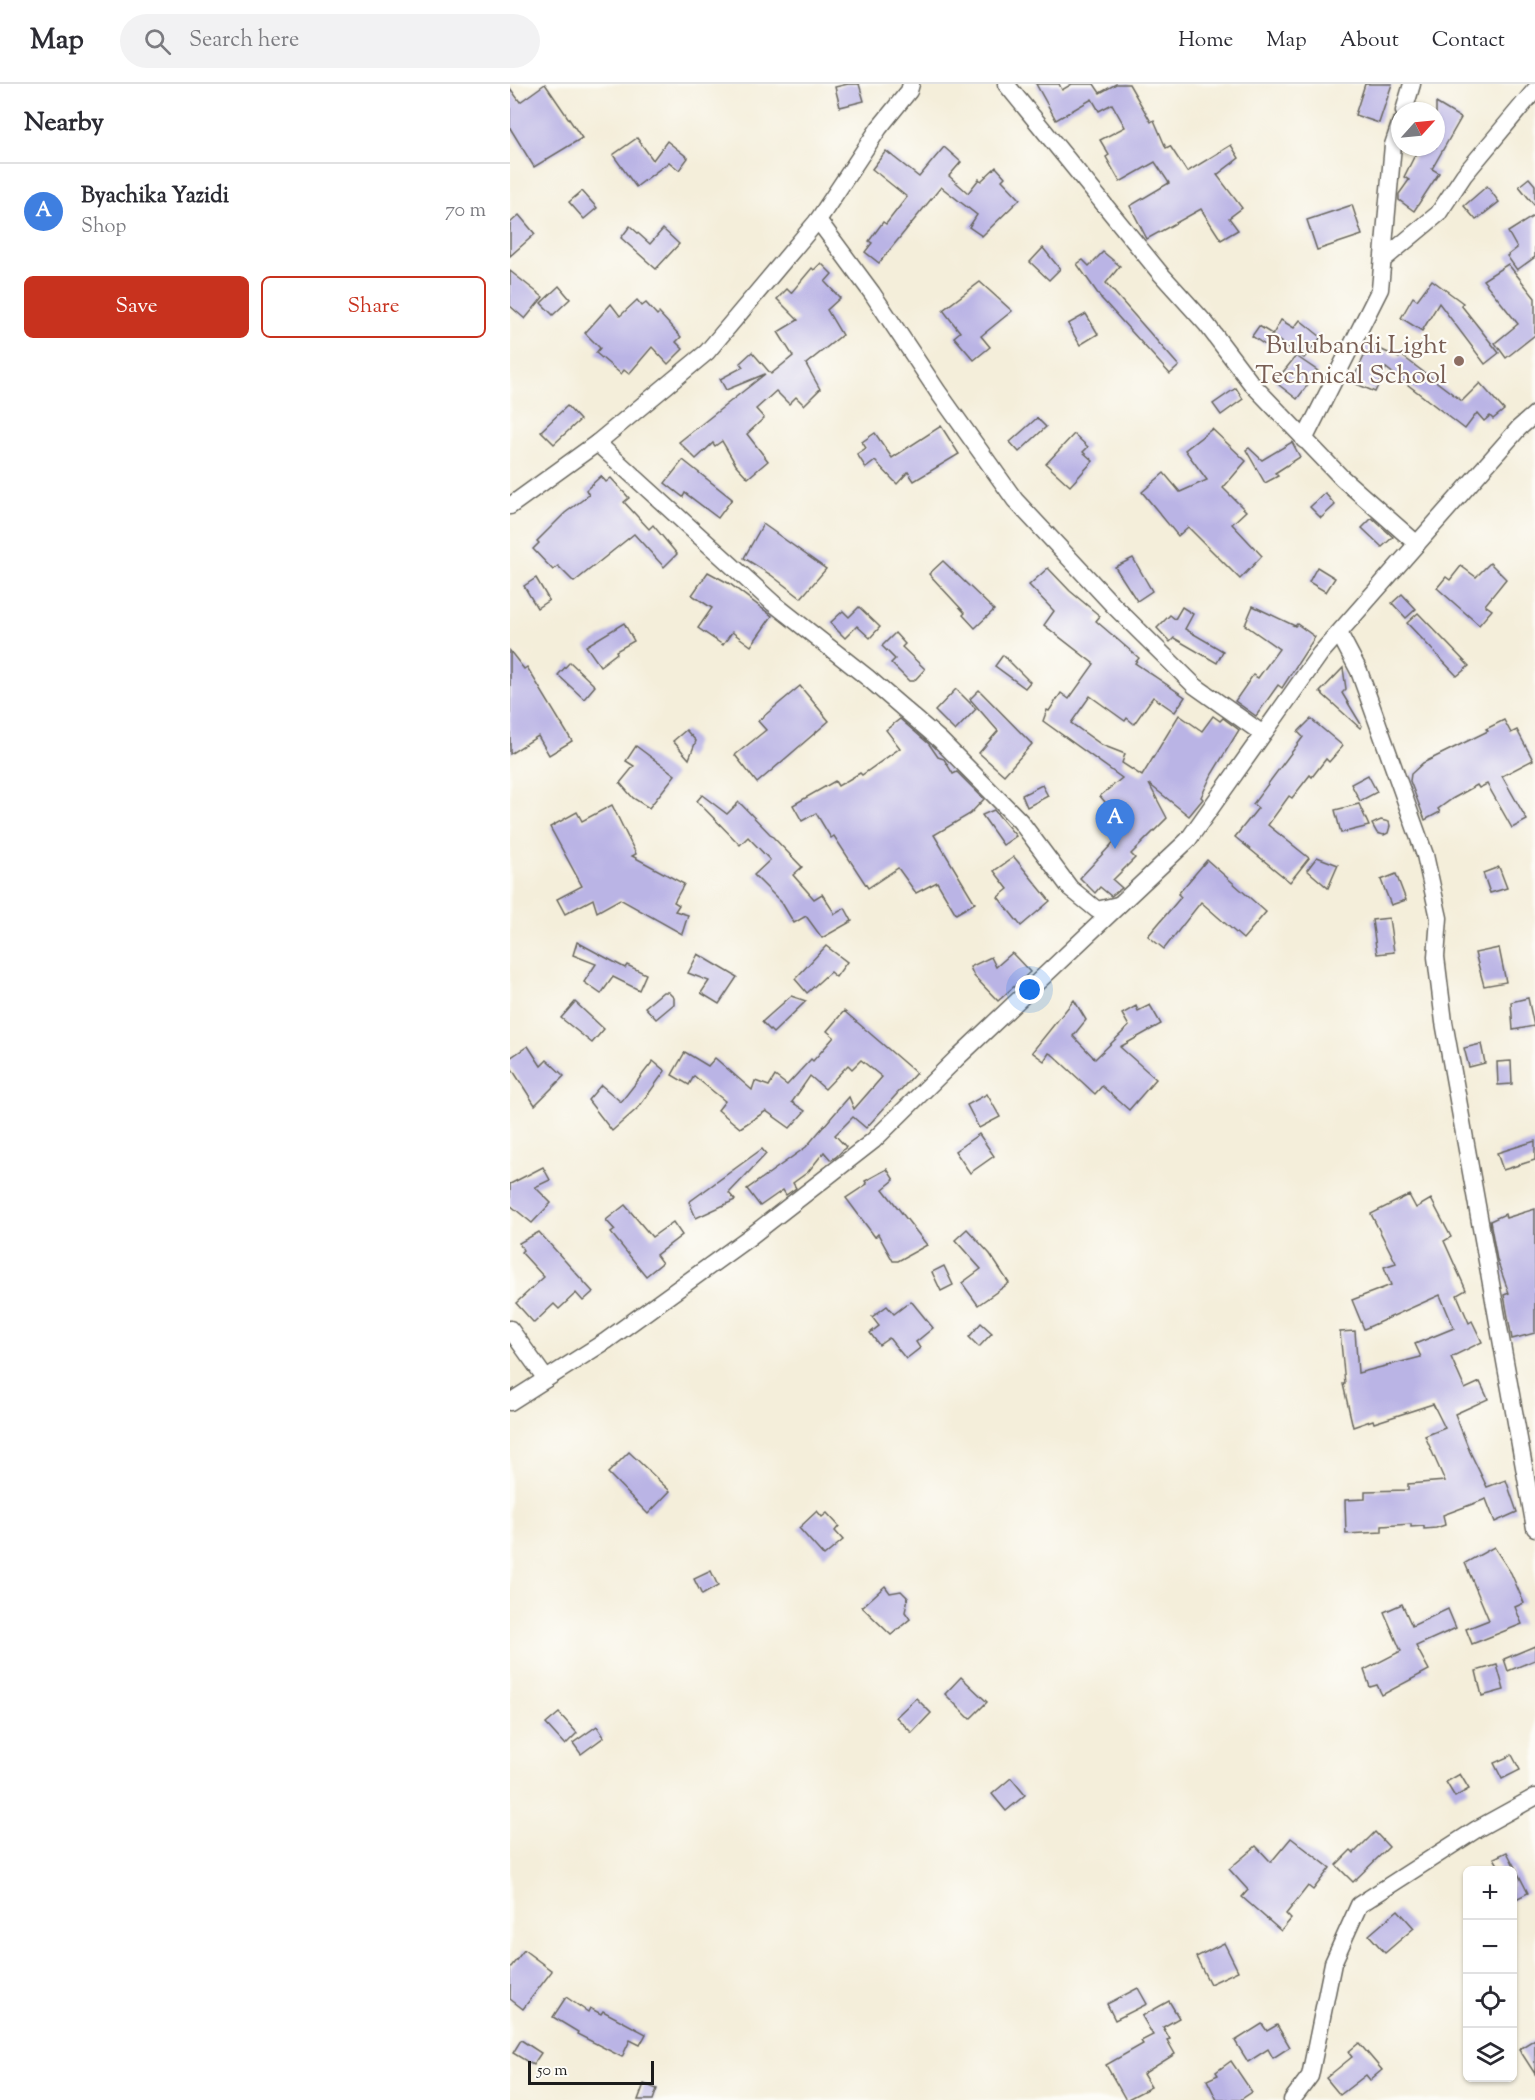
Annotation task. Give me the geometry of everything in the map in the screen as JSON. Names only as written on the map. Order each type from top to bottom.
[{"type":"street","points":[[510,507],[597,443],[707,352],[818,220],[879,128],[909,91],[911,84]]},
{"type":"street","points":[[1006,84],[1153,264],[1207,325],[1251,383],[1342,478],[1417,544]]},
{"type":"street","points":[[1407,102],[1412,84]]},
{"type":"street","points":[[1384,259],[1438,214],[1470,168],[1535,90]]},
{"type":"street","points":[[1304,440],[1380,289],[1392,156]]},
{"type":"street","points":[[818,220],[872,292],[938,392],[1016,500],[1113,605],[1195,686],[1263,734]]},
{"type":"street","points":[[510,1402],[616,1334],[751,1236],[873,1141],[956,1059],[1188,840],[1320,654],[1519,428],[1535,414]]},
{"type":"street","points":[[597,443],[773,603],[868,678],[940,740],[1020,821],[1070,888],[1096,910],[1121,904]]},
{"type":"street","points":[[1339,633],[1359,671],[1425,855],[1439,918],[1436,957],[1444,1022],[1535,1528]]},
{"type":"street","points":[[510,1329],[546,1379]]},
{"type":"street","points":[[1292,2100],[1310,2076],[1333,1963],[1359,1905],[1477,1828],[1535,1797]]},
{"type":"building","points":[[545,84],[582,138],[534,167],[510,128],[510,88],[520,102]]},
{"type":"building","points":[[859,84],[864,101],[840,107],[835,87]]},
{"type":"building","points":[[1036,84],[1059,84],[1062,90],[1072,84],[1094,84],[1100,93],[1116,84],[1129,84],[1151,122],[1154,120],[1166,148],[1170,146],[1187,172],[1231,145],[1239,158],[1217,175],[1242,208],[1229,218],[1238,230],[1221,240],[1201,209],[1147,239],[1130,206],[1169,183],[1155,162],[1120,182],[1106,157],[1109,155],[1100,140],[1125,127],[1112,104],[1099,111],[1092,99],[1056,120]]},
{"type":"building","points":[[1365,84],[1392,84],[1379,123],[1355,115]]},
{"type":"building","points":[[1445,108],[1461,118],[1445,146]]},
{"type":"building","points":[[637,138],[653,160],[667,141],[688,158],[679,170],[669,162],[636,187],[613,155]]},
{"type":"building","points":[[944,147],[961,162],[949,176],[968,193],[979,179],[981,181],[996,167],[1005,177],[1002,180],[1020,199],[982,236],[969,227],[977,215],[941,187],[879,263],[865,252],[872,243],[869,241],[883,222],[886,224],[907,197],[872,169],[886,151],[919,177]]},
{"type":"building","points":[[1414,156],[1439,156],[1432,169],[1439,173],[1414,211],[1399,200],[1399,194],[1409,180],[1404,177]]},
{"type":"building","points":[[1529,178],[1535,185],[1535,206],[1519,186]]},
{"type":"building","points":[[1487,186],[1499,202],[1476,220],[1464,206]]},
{"type":"building","points":[[582,191],[597,208],[584,219],[569,202]]},
{"type":"building","points":[[1352,205],[1362,235],[1317,250],[1307,220]]},
{"type":"building","points":[[519,215],[535,234],[510,256],[510,223]]},
{"type":"building","points":[[1535,215],[1535,257],[1517,270],[1507,256],[1517,248],[1508,232]]},
{"type":"building","points":[[630,226],[650,244],[663,229],[679,244],[656,269],[621,238]]},
{"type":"building","points":[[1043,248],[1060,269],[1049,280],[1030,262]]},
{"type":"building","points":[[1103,252],[1120,266],[1106,283],[1179,366],[1170,374],[1101,298],[1077,264],[1083,260],[1089,266]]},
{"type":"building","points":[[821,263],[832,274],[825,282],[840,298],[827,310],[842,335],[806,364],[820,389],[804,405],[796,397],[789,404],[776,391],[756,409],[764,418],[747,434],[768,461],[748,478],[736,465],[722,441],[715,446],[713,443],[696,459],[679,442],[765,374],[726,390],[720,379],[743,367],[740,363],[752,352],[771,374],[793,356],[778,332],[798,320],[777,299],[787,289],[791,293],[812,268],[814,270]]},
{"type":"building","points":[[1508,264],[1535,298],[1535,335],[1506,358],[1495,343],[1518,324],[1483,280]]},
{"type":"building","points":[[510,271],[543,297],[525,319],[510,306]]},
{"type":"building","points":[[1432,280],[1463,303],[1461,305],[1499,353],[1485,364],[1439,303],[1422,331],[1401,318],[1413,297],[1417,300]]},
{"type":"building","points":[[980,282],[1012,311],[981,336],[990,347],[974,360],[954,337],[960,332],[943,310]]},
{"type":"building","points":[[559,286],[570,299],[553,315],[541,303]]},
{"type":"building","points":[[637,300],[642,306],[646,303],[657,315],[659,313],[681,337],[676,342],[683,349],[668,364],[652,347],[629,374],[624,370],[621,374],[596,353],[600,348],[585,333],[611,304],[620,316]]},
{"type":"building","points":[[1086,314],[1098,334],[1080,345],[1068,324]]},
{"type":"building","points":[[1281,320],[1294,328],[1300,320],[1321,337],[1304,358],[1272,336]]},
{"type":"building","points":[[1259,326],[1272,334],[1265,345],[1252,336]]},
{"type":"building","points":[[1365,342],[1399,358],[1401,355],[1462,401],[1480,383],[1504,410],[1493,419],[1490,416],[1484,421],[1477,413],[1465,429],[1386,368],[1375,392],[1352,382],[1366,352],[1362,349]]},
{"type":"building","points":[[1296,356],[1318,371],[1297,399],[1275,382]]},
{"type":"building","points":[[1236,388],[1243,399],[1221,415],[1213,404]]},
{"type":"building","points":[[567,406],[580,420],[554,444],[541,431]]},
{"type":"building","points":[[1037,418],[1046,427],[1019,452],[1010,442]]},
{"type":"building","points":[[941,426],[959,454],[914,481],[908,472],[897,484],[875,461],[866,468],[857,454],[866,448],[862,442],[875,433],[892,458]]},
{"type":"building","points":[[1212,429],[1246,461],[1223,488],[1246,511],[1232,524],[1262,556],[1240,579],[1188,527],[1178,536],[1142,492],[1164,473],[1180,492],[1207,480],[1185,450]]},
{"type":"building","points":[[1074,434],[1088,447],[1083,452],[1093,461],[1070,486],[1046,464]]},
{"type":"building","points":[[1292,442],[1300,457],[1275,473],[1278,476],[1265,483],[1246,450],[1249,448],[1262,460]]},
{"type":"building","points":[[683,460],[732,499],[718,518],[685,493],[683,497],[665,483]]},
{"type":"building","points":[[601,476],[606,482],[611,478],[629,498],[624,502],[649,529],[653,525],[677,554],[664,567],[634,534],[574,582],[558,566],[553,570],[533,549],[539,543],[537,541],[565,513],[589,495],[586,490]]},
{"type":"building","points":[[1325,493],[1335,505],[1321,518],[1310,507]]},
{"type":"building","points":[[1372,518],[1393,537],[1382,547],[1362,528]]},
{"type":"building","points":[[763,524],[826,569],[801,598],[744,558]]},
{"type":"building","points":[[1133,558],[1152,591],[1137,601],[1115,567]]},
{"type":"building","points":[[943,561],[994,610],[975,628],[963,615],[965,613],[929,574]]},
{"type":"building","points":[[1490,563],[1506,579],[1485,605],[1492,610],[1479,625],[1437,588],[1446,577],[1450,580],[1461,566],[1476,577]]},
{"type":"building","points":[[1317,567],[1335,578],[1326,592],[1309,582]]},
{"type":"building","points":[[1048,568],[1070,591],[1100,616],[1096,621],[1139,658],[1135,663],[1185,697],[1175,712],[1153,697],[1134,724],[1127,718],[1125,721],[1090,696],[1071,723],[1102,745],[1125,754],[1122,763],[1142,776],[1179,715],[1202,731],[1213,716],[1220,721],[1223,718],[1239,730],[1212,774],[1201,797],[1203,799],[1189,816],[1149,784],[1167,818],[1131,854],[1135,858],[1113,880],[1122,888],[1111,896],[1100,887],[1095,893],[1080,878],[1127,828],[1100,796],[1122,778],[1043,721],[1047,710],[1049,711],[1061,693],[1069,699],[1094,664],[1044,625],[1054,611],[1029,585]]},
{"type":"building","points":[[708,572],[730,584],[772,616],[751,646],[732,632],[723,645],[698,628],[712,608],[692,595]]},
{"type":"building","points":[[536,578],[549,600],[537,608],[524,586]]},
{"type":"building","points":[[1402,594],[1416,609],[1406,618],[1392,603]]},
{"type":"building","points":[[1253,606],[1295,626],[1297,624],[1315,637],[1282,688],[1278,685],[1256,716],[1235,701],[1253,675],[1258,678],[1279,649],[1245,625]]},
{"type":"building","points":[[859,607],[880,627],[870,638],[857,626],[845,638],[830,623],[843,611],[849,617]]},
{"type":"building","points":[[1182,607],[1193,614],[1185,629],[1223,651],[1217,663],[1174,638],[1170,642],[1157,628],[1170,615],[1175,619]]},
{"type":"building","points":[[1418,613],[1469,666],[1457,676],[1407,623]]},
{"type":"building","points":[[624,623],[634,641],[616,651],[617,653],[600,666],[586,646]]},
{"type":"building","points":[[895,633],[905,644],[902,647],[925,669],[914,681],[909,681],[891,663],[895,659],[882,646]]},
{"type":"building","points":[[510,651],[524,669],[527,667],[572,741],[549,755],[538,736],[510,754]]},
{"type":"building","points":[[1003,655],[1030,682],[1025,688],[995,666]]},
{"type":"building","points":[[570,662],[595,686],[584,699],[558,675]]},
{"type":"building","points":[[1343,668],[1346,689],[1342,693],[1362,726],[1360,728],[1320,692]]},
{"type":"building","points":[[800,686],[829,721],[757,783],[735,755],[766,730],[758,721]]},
{"type":"building","points":[[956,689],[976,709],[955,731],[935,711]]},
{"type":"building","points":[[979,690],[1032,744],[1004,775],[979,753],[998,731],[970,699]]},
{"type":"building","points":[[900,719],[929,744],[938,757],[944,759],[953,774],[957,772],[984,799],[970,814],[934,835],[975,903],[956,914],[937,882],[916,893],[898,868],[868,888],[834,836],[831,838],[816,813],[802,821],[793,805],[835,781],[838,786],[860,773],[862,775],[900,748],[886,730]]},
{"type":"building","points":[[1311,719],[1343,746],[1329,762],[1326,759],[1312,777],[1310,775],[1292,798],[1289,796],[1268,825],[1309,858],[1290,882],[1235,837],[1258,808],[1253,804],[1303,737],[1298,732]]},
{"type":"building","points":[[1504,720],[1511,733],[1517,730],[1533,760],[1502,776],[1527,820],[1512,828],[1487,784],[1479,788],[1477,785],[1452,799],[1438,809],[1440,812],[1425,820],[1410,781],[1411,774],[1423,763],[1488,731],[1486,729]]},
{"type":"building","points":[[686,730],[696,741],[689,759],[673,741]]},
{"type":"building","points":[[636,746],[675,775],[649,808],[633,798],[620,783],[634,766],[626,761]]},
{"type":"building","points":[[1368,775],[1377,792],[1360,801],[1351,784]]},
{"type":"building","points":[[1042,785],[1048,796],[1027,807],[1022,795]]},
{"type":"building","points":[[702,795],[727,814],[739,802],[802,867],[793,875],[814,899],[822,894],[835,914],[845,908],[852,921],[822,938],[806,916],[794,923],[782,903],[754,875],[770,860],[748,837],[740,845],[697,801]]},
{"type":"building","points":[[1359,804],[1369,826],[1341,833],[1335,810]]},
{"type":"building","points":[[612,805],[636,854],[632,856],[684,884],[674,902],[679,905],[675,911],[688,915],[682,934],[620,899],[597,912],[593,899],[565,914],[557,899],[582,886],[550,827],[577,812],[582,821]]},
{"type":"building","points":[[994,810],[1016,836],[1003,845],[982,815]]},
{"type":"building","points":[[1381,820],[1389,822],[1390,826],[1388,833],[1384,835],[1377,833],[1372,824]]},
{"type":"building","points":[[1014,857],[1050,901],[1021,926],[998,897],[1008,889],[994,871]]},
{"type":"building","points":[[1317,857],[1338,865],[1328,888],[1307,870]]},
{"type":"building","points":[[1207,860],[1266,912],[1243,939],[1201,902],[1164,949],[1148,936],[1181,897],[1178,894]]},
{"type":"building","points":[[1499,867],[1507,888],[1490,893],[1483,873]]},
{"type":"building","points":[[1396,874],[1406,900],[1391,905],[1381,880]]},
{"type":"building","points":[[1389,918],[1394,952],[1377,954],[1372,920]]},
{"type":"building","points":[[577,942],[625,968],[627,965],[646,974],[639,990],[613,977],[601,994],[584,982],[596,964],[573,955]]},
{"type":"building","points":[[826,946],[847,962],[836,977],[830,972],[807,993],[795,979]]},
{"type":"building","points":[[1499,948],[1506,982],[1484,986],[1475,953]]},
{"type":"building","points":[[1012,953],[1030,972],[998,1001],[974,976],[970,967],[991,957],[996,967]]},
{"type":"building","points":[[698,954],[737,977],[719,1004],[701,993],[709,981],[688,973]]},
{"type":"building","points":[[663,992],[668,992],[674,998],[674,1004],[656,1019],[645,1007]]},
{"type":"building","points":[[791,996],[806,1001],[773,1033],[762,1022]]},
{"type":"building","points":[[1528,998],[1534,1026],[1513,1030],[1511,1002]]},
{"type":"building","points":[[1074,1000],[1086,1020],[1073,1036],[1095,1059],[1129,1026],[1122,1014],[1136,1006],[1138,1011],[1150,1005],[1161,1024],[1120,1047],[1156,1079],[1129,1110],[1102,1086],[1095,1094],[1053,1055],[1049,1053],[1044,1061],[1032,1052]]},
{"type":"building","points":[[575,1002],[604,1029],[592,1043],[561,1018]]},
{"type":"building","points":[[844,1011],[916,1073],[866,1128],[853,1117],[835,1135],[846,1147],[836,1157],[831,1160],[824,1152],[808,1172],[793,1183],[796,1188],[786,1195],[783,1190],[760,1206],[747,1189],[806,1147],[849,1097],[854,1109],[882,1077],[861,1060],[852,1069],[848,1065],[825,1089],[810,1076],[792,1102],[805,1111],[790,1128],[766,1111],[740,1128],[718,1110],[725,1101],[694,1076],[689,1085],[672,1075],[685,1052],[708,1066],[715,1058],[752,1090],[755,1081],[769,1086],[775,1076],[787,1085],[834,1037],[827,1031]]},
{"type":"building","points":[[1481,1044],[1485,1063],[1469,1067],[1464,1048]]},
{"type":"building","points":[[528,1046],[541,1066],[547,1060],[564,1076],[535,1105],[510,1066],[510,1058]]},
{"type":"building","points":[[653,1061],[665,1071],[639,1107],[612,1131],[588,1100],[601,1085],[621,1102]]},
{"type":"building","points":[[1511,1061],[1512,1084],[1498,1085],[1497,1062]]},
{"type":"building","points":[[987,1094],[1000,1117],[979,1128],[967,1105]]},
{"type":"building","points":[[979,1134],[994,1156],[970,1173],[955,1151]]},
{"type":"building","points":[[1535,1141],[1535,1160],[1503,1170],[1497,1153]]},
{"type":"building","points":[[762,1149],[766,1154],[729,1193],[735,1200],[696,1218],[689,1202]]},
{"type":"building","points":[[543,1167],[550,1180],[535,1187],[551,1203],[532,1223],[510,1205],[510,1184]]},
{"type":"building","points":[[887,1169],[894,1180],[883,1189],[927,1245],[898,1261],[893,1261],[878,1234],[875,1237],[846,1198],[867,1184],[865,1181]]},
{"type":"building","points":[[1409,1195],[1416,1208],[1431,1199],[1451,1237],[1444,1241],[1466,1290],[1457,1295],[1469,1323],[1472,1321],[1482,1342],[1451,1357],[1465,1389],[1480,1382],[1488,1399],[1455,1414],[1487,1487],[1506,1480],[1517,1512],[1495,1522],[1486,1499],[1443,1515],[1445,1525],[1436,1528],[1411,1527],[1411,1524],[1382,1526],[1382,1532],[1346,1534],[1345,1500],[1365,1499],[1365,1491],[1408,1490],[1408,1484],[1445,1481],[1425,1436],[1445,1428],[1433,1404],[1374,1423],[1373,1420],[1353,1427],[1343,1384],[1345,1384],[1340,1332],[1355,1331],[1358,1373],[1421,1357],[1415,1344],[1454,1328],[1440,1295],[1364,1329],[1352,1300],[1391,1285],[1384,1267],[1396,1263],[1371,1214]]},
{"type":"building","points":[[625,1205],[652,1237],[673,1222],[682,1235],[656,1255],[662,1263],[646,1276],[611,1233],[615,1230],[606,1220]]},
{"type":"building","points":[[1535,1209],[1535,1333],[1512,1339],[1504,1295],[1509,1293],[1497,1260],[1490,1221],[1505,1214],[1506,1218]]},
{"type":"building","points":[[967,1229],[990,1254],[1009,1283],[978,1305],[962,1283],[981,1269],[955,1240]]},
{"type":"building","points":[[539,1232],[593,1292],[583,1301],[576,1293],[559,1309],[554,1304],[534,1323],[516,1303],[544,1277],[521,1252],[523,1250],[519,1243]]},
{"type":"building","points":[[944,1266],[953,1285],[941,1291],[932,1272]]},
{"type":"building","points":[[911,1301],[933,1328],[916,1342],[920,1348],[906,1359],[889,1338],[879,1345],[870,1333],[879,1326],[872,1317],[887,1306],[894,1314]]},
{"type":"building","points":[[981,1323],[992,1333],[979,1347],[969,1337]]},
{"type":"building","points":[[629,1452],[670,1491],[648,1514],[608,1473]]},
{"type":"building","points":[[817,1511],[822,1517],[827,1513],[839,1526],[835,1531],[843,1540],[824,1556],[799,1528]]},
{"type":"building","points":[[1494,1547],[1511,1573],[1524,1603],[1515,1607],[1522,1624],[1472,1644],[1466,1629],[1489,1620],[1465,1563]]},
{"type":"building","points":[[711,1571],[718,1586],[702,1595],[694,1579]]},
{"type":"building","points":[[885,1586],[890,1593],[901,1591],[908,1598],[905,1612],[910,1619],[891,1635],[862,1607]]},
{"type":"building","points":[[1402,1604],[1412,1626],[1448,1609],[1456,1628],[1416,1646],[1429,1670],[1382,1695],[1377,1685],[1370,1687],[1364,1670],[1401,1651],[1384,1612]]},
{"type":"building","points":[[1535,1646],[1535,1660],[1508,1671],[1504,1659]]},
{"type":"building","points":[[1497,1665],[1504,1690],[1482,1696],[1476,1671]]},
{"type":"building","points":[[961,1677],[987,1702],[970,1719],[945,1694]]},
{"type":"building","points":[[916,1698],[931,1713],[912,1733],[896,1717]]},
{"type":"building","points":[[559,1713],[577,1733],[565,1745],[546,1724]]},
{"type":"building","points":[[597,1726],[604,1737],[581,1754],[573,1743]]},
{"type":"building","points":[[1512,1755],[1520,1770],[1502,1779],[1494,1763]]},
{"type":"building","points":[[1460,1774],[1469,1789],[1455,1797],[1446,1782]]},
{"type":"building","points":[[1011,1778],[1025,1795],[1006,1811],[992,1794]]},
{"type":"building","points":[[1375,1832],[1389,1847],[1353,1882],[1336,1865],[1351,1850],[1354,1853]]},
{"type":"building","points":[[1291,1838],[1330,1868],[1313,1890],[1308,1886],[1286,1914],[1291,1919],[1281,1931],[1242,1897],[1248,1890],[1229,1869],[1256,1846],[1271,1862]]},
{"type":"building","points":[[1507,1852],[1514,1866],[1499,1866],[1494,1858]]},
{"type":"building","points":[[1517,1872],[1528,1893],[1517,1898]]},
{"type":"building","points":[[1398,1910],[1414,1928],[1385,1953],[1369,1935]]},
{"type":"building","points":[[1224,1943],[1238,1971],[1210,1984],[1196,1957]]},
{"type":"building","points":[[524,1950],[552,1971],[523,2009],[510,1999],[510,1968]]},
{"type":"building","points":[[1138,1988],[1147,2004],[1115,2020],[1107,2004]]},
{"type":"building","points":[[566,1997],[588,2012],[590,2008],[601,2014],[603,2011],[646,2034],[640,2045],[630,2040],[622,2057],[577,2034],[578,2032],[553,2017]]},
{"type":"building","points":[[1169,2001],[1179,2018],[1163,2027],[1175,2054],[1143,2074],[1151,2087],[1126,2100],[1106,2065],[1143,2044],[1141,2041],[1153,2035],[1142,2016]]},
{"type":"building","points":[[1262,2024],[1267,2031],[1277,2025],[1290,2047],[1273,2058],[1268,2049],[1248,2062],[1235,2041]]},
{"type":"building","points":[[1535,2039],[1535,2074],[1519,2049]]},
{"type":"building","points":[[521,2040],[541,2053],[533,2065],[513,2053]]},
{"type":"building","points":[[1359,2043],[1382,2070],[1370,2080],[1366,2075],[1340,2095],[1326,2078],[1352,2057],[1348,2052]]},
{"type":"building","points":[[1231,2061],[1252,2092],[1240,2100],[1217,2100],[1207,2080],[1218,2075],[1216,2072]]},
{"type":"building","points":[[644,2084],[657,2089],[653,2100],[638,2100]]},
{"type":"place","name":"Bulubandi Light Technical School","points":[[1459,361]]},
{"type":"place","name":"Byachika Yazidi","points":[[1115,849]]}]
